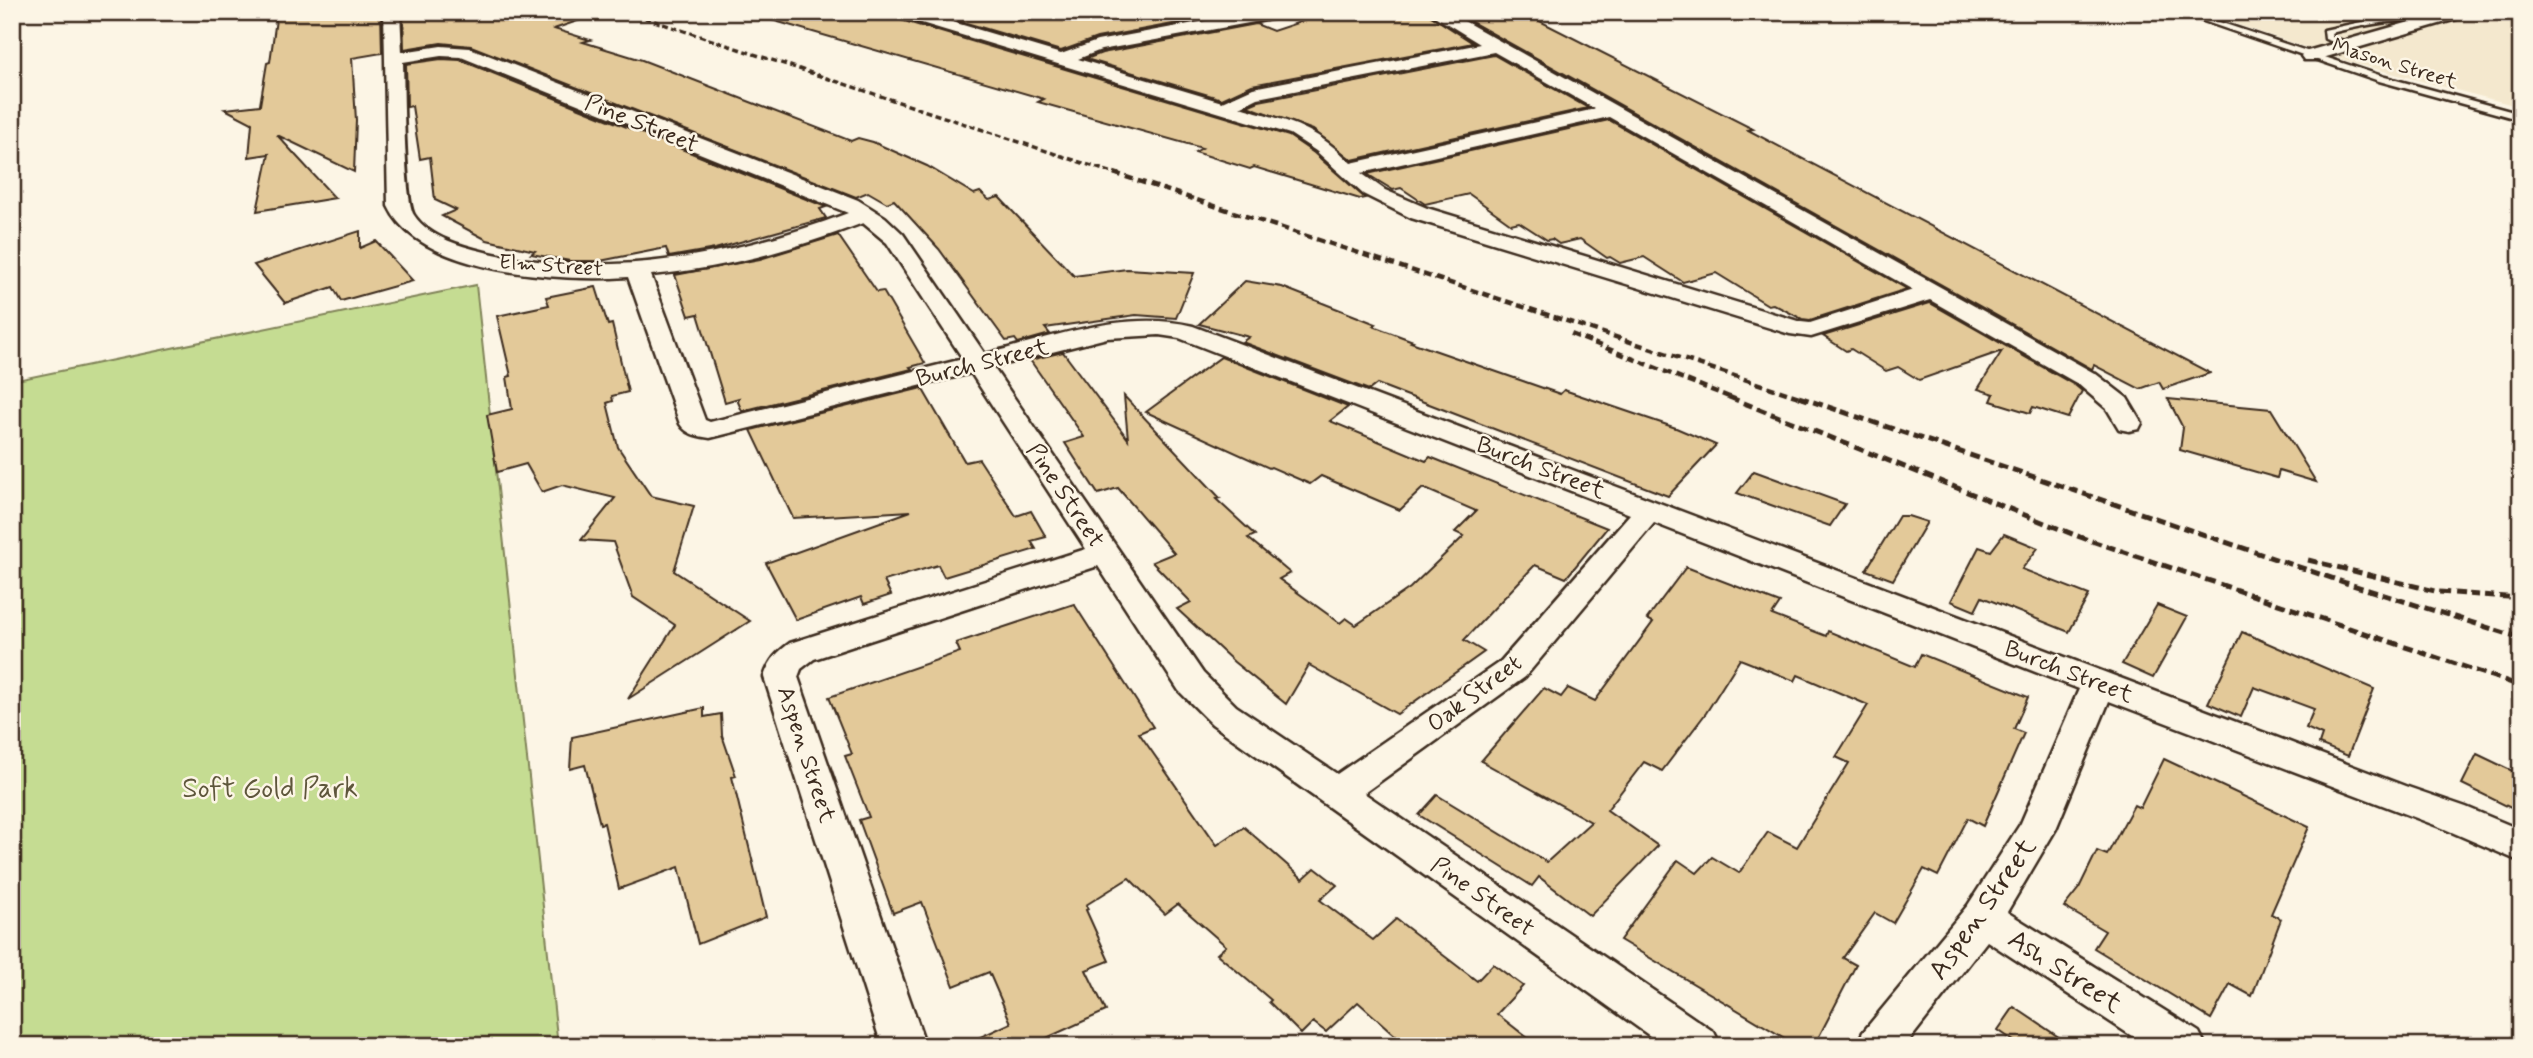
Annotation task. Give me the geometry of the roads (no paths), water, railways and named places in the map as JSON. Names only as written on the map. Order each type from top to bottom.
[{"type":"street","name":"Elm Street","points":[[392,12],[399,206],[410,224],[426,237],[452,250],[494,261],[558,270],[637,269],[701,262],[751,252],[791,242],[866,214]]},
{"type":"street","points":[[901,12],[1286,126],[1312,137],[1326,147],[1347,170],[1370,189],[1419,213],[1800,329],[1811,330],[1932,292]]},
{"type":"street","points":[[1062,60],[1097,46],[1282,12]]},
{"type":"street","points":[[1436,12],[2087,379],[2118,404],[2129,422]]},
{"type":"street","points":[[2310,56],[2464,12]]},
{"type":"street","points":[[1223,108],[1253,94],[1496,46]]},
{"type":"street","name":"Pine Street","points":[[394,58],[440,51],[464,52],[866,214],[895,239],[1105,553],[1200,690],[1224,715],[1699,1046]]},
{"type":"street","points":[[1347,170],[1612,111]]},
{"type":"street","name":"Burch Street","points":[[637,269],[692,424],[699,428],[710,429],[1107,331],[1159,328],[1184,331],[2392,796],[2453,817],[2521,847]]},
{"type":"street","name":"Oak Street","points":[[1336,794],[1513,669],[1650,509]]},
{"type":"street","name":"Aspen Street","points":[[904,1046],[780,677],[786,663],[802,651],[1105,553]]},
{"type":"street","name":"Aspen Street","points":[[1878,1046],[1982,916],[2037,829],[2099,683]]},
{"type":"street","name":"Ash Street","points":[[1982,916],[2185,1046]]},
{"type":"lane","name":"Mason Street","points":[[2181,12],[2382,79],[2521,117]]},
{"type":"lane","points":[[2347,45],[2329,39],[2327,32],[2381,17],[2438,19]]},
{"type":"railway","points":[[627,12],[1119,175]]},
{"type":"railway","points":[[1114,173],[1802,398]]},
{"type":"railway","points":[[1571,334],[1734,399]]},
{"type":"railway","points":[[1729,397],[2080,537],[2521,686]]},
{"type":"railway","points":[[1802,398],[2346,583],[2521,638]]},
{"type":"railway","points":[[2308,560],[2439,592],[2521,598]]},
{"type":"park label","name":"Soft Gold Park","points":[[270,787]]}]
